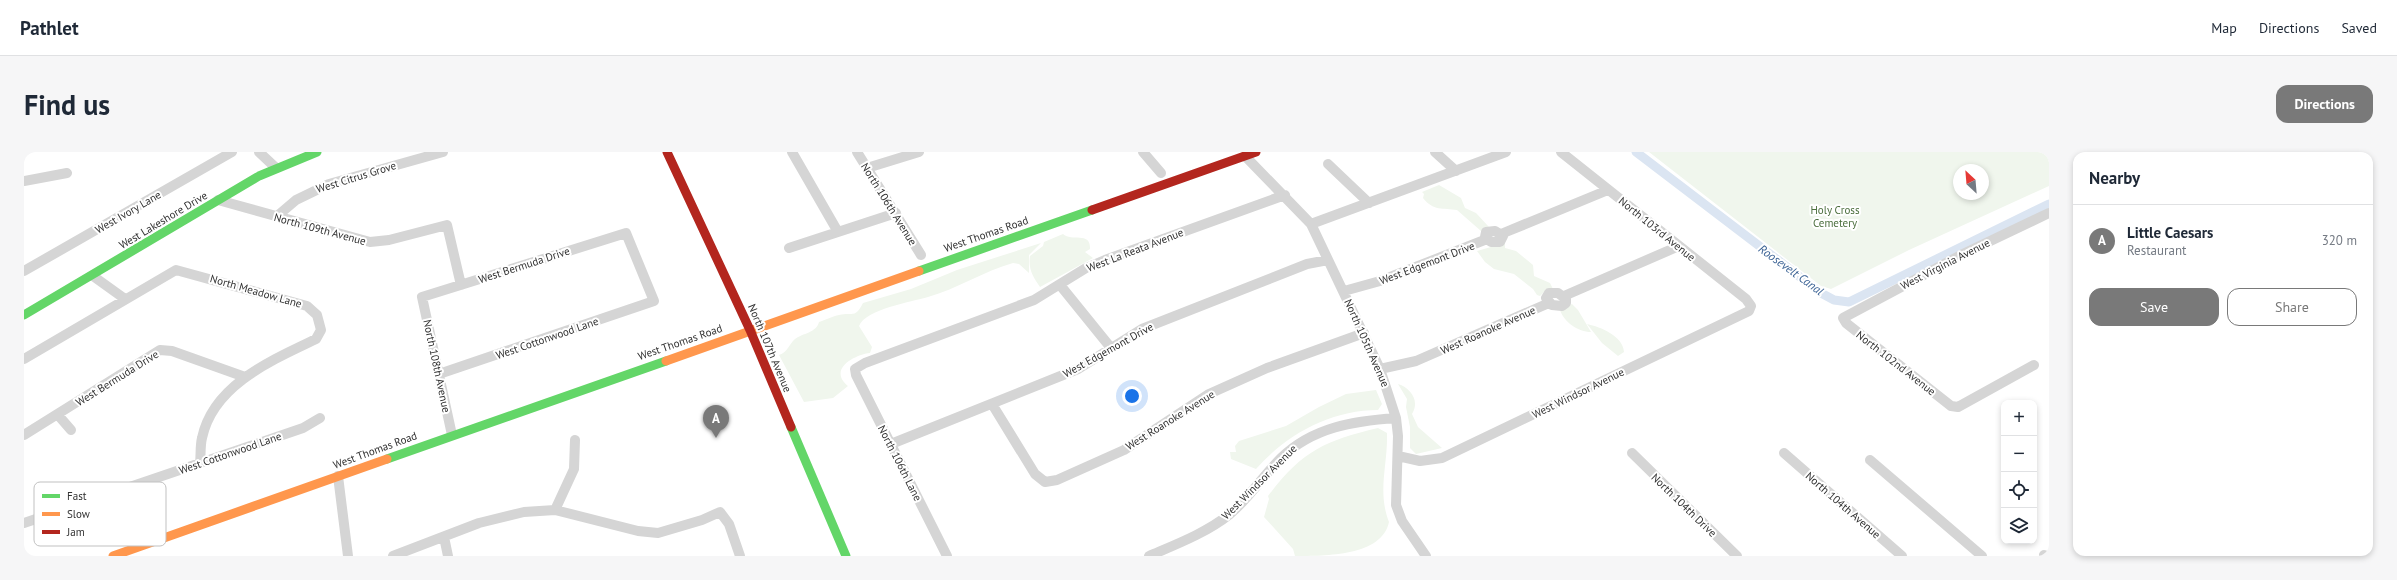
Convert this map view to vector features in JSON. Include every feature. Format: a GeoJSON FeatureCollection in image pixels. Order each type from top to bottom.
{"type":"FeatureCollection","features":[{"type":"Feature","properties":{"kind":"main road","name":"West Lakeshore Drive"},"geometry":{"type":"LineString","coordinates":[[24,315],[93,276],[218,200],[276,168],[317,152]]}},
{"type":"Feature","properties":{"kind":"main road","name":"North 107th Avenue"},"geometry":{"type":"LineString","coordinates":[[667,152],[750,330],[846,556]]}},
{"type":"Feature","properties":{"kind":"main road","name":"West Thomas Road"},"geometry":{"type":"LineString","coordinates":[[166,537],[1256,152]]}},
{"type":"Feature","properties":{"kind":"main road","name":"West Thomas Road"},"geometry":{"type":"LineString","coordinates":[[112,556],[140,546]]}},
{"type":"Feature","properties":{"kind":"street","name":"West Ivory Lane"},"geometry":{"type":"LineString","coordinates":[[24,271],[232,152]]}},
{"type":"Feature","properties":{"kind":"street"},"geometry":{"type":"LineString","coordinates":[[259,152],[276,168]]}},
{"type":"Feature","properties":{"kind":"street","name":"West Citrus Grove"},"geometry":{"type":"LineString","coordinates":[[276,217],[296,200],[317,188],[443,152]]}},
{"type":"Feature","properties":{"kind":"street"},"geometry":{"type":"LineString","coordinates":[[792,152],[838,232]]}},
{"type":"Feature","properties":{"kind":"street","name":"North 106th Avenue"},"geometry":{"type":"LineString","coordinates":[[857,152],[921,255]]}},
{"type":"Feature","properties":{"kind":"street"},"geometry":{"type":"LineString","coordinates":[[867,168],[919,152]]}},
{"type":"Feature","properties":{"kind":"street"},"geometry":{"type":"LineString","coordinates":[[1142,152],[1161,173]]}},
{"type":"Feature","properties":{"kind":"street"},"geometry":{"type":"LineString","coordinates":[[1435,152],[1456,170]]}},
{"type":"Feature","properties":{"kind":"street"},"geometry":{"type":"LineString","coordinates":[[1311,224],[1506,152]]}},
{"type":"Feature","properties":{"kind":"street","name":"North 103rd Avenue"},"geometry":{"type":"LineString","coordinates":[[1561,152],[1746,300],[1751,306]]}},
{"type":"Feature","properties":{"kind":"street","name":"North 105th Avenue"},"geometry":{"type":"LineString","coordinates":[[1245,156],[1285,195],[1311,224],[1364,333],[1394,405],[1398,456],[1396,505],[1402,521],[1426,556]]}},
{"type":"Feature","properties":{"kind":"street"},"geometry":{"type":"LineString","coordinates":[[1328,164],[1369,203]]}},
{"type":"Feature","properties":{"kind":"street"},"geometry":{"type":"LineString","coordinates":[[24,182],[67,173]]}},
{"type":"Feature","properties":{"kind":"street","name":"West Edgemont Drive"},"geometry":{"type":"LineString","coordinates":[[1344,291],[1380,281],[1487,240],[1494,243],[1500,242],[1503,239],[1501,234],[1608,190]]}},
{"type":"Feature","properties":{"kind":"street","name":"West La Reata Avenue"},"geometry":{"type":"LineString","coordinates":[[856,369],[865,363],[1034,300],[1086,268],[1105,260],[1285,195]]}},
{"type":"Feature","properties":{"kind":"street","name":"North 109th Avenue"},"geometry":{"type":"LineString","coordinates":[[218,200],[370,242],[389,240],[447,225],[461,285]]}},
{"type":"Feature","properties":{"kind":"street"},"geometry":{"type":"LineString","coordinates":[[789,248],[896,213]]}},
{"type":"Feature","properties":{"kind":"street","name":"West Virginia Avenue"},"geometry":{"type":"LineString","coordinates":[[1843,318],[1963,254],[2049,213]]}},
{"type":"Feature","properties":{"kind":"street","name":"West Bermuda Drive"},"geometry":{"type":"LineString","coordinates":[[422,297],[626,233],[654,301]]}},
{"type":"Feature","properties":{"kind":"street","name":"West Roanoke Avenue"},"geometry":{"type":"LineString","coordinates":[[1380,369],[1416,361],[1549,303],[1555,306],[1564,305],[1566,301],[1564,296],[1679,246]]}},
{"type":"Feature","properties":{"kind":"street","name":"West Edgemont Drive"},"geometry":{"type":"LineString","coordinates":[[891,444],[1078,369],[1142,329],[1307,264],[1328,260]]}},
{"type":"Feature","properties":{"kind":"street","name":"North Meadow Lane"},"geometry":{"type":"LineString","coordinates":[[125,299],[176,270],[284,298],[307,306],[317,315],[321,330],[316,339],[270,360],[245,377],[218,401],[200,441],[200,463]]}},
{"type":"Feature","properties":{"kind":"street"},"geometry":{"type":"LineString","coordinates":[[24,359],[81,327],[125,299],[93,276]]}},
{"type":"Feature","properties":{"kind":"street"},"geometry":{"type":"LineString","coordinates":[[1060,285],[1111,348]]}},
{"type":"Feature","properties":{"kind":"street","name":"North 108th Avenue"},"geometry":{"type":"LineString","coordinates":[[422,297],[452,435]]}},
{"type":"Feature","properties":{"kind":"street","name":"West Cottonwood Lane"},"geometry":{"type":"LineString","coordinates":[[439,374],[654,301]]}},
{"type":"Feature","properties":{"kind":"street","name":"West Windsor Avenue"},"geometry":{"type":"LineString","coordinates":[[1398,456],[1420,461],[1442,458],[1749,311],[1751,306]]}},
{"type":"Feature","properties":{"kind":"street","name":"North 102nd Avenue"},"geometry":{"type":"LineString","coordinates":[[1843,318],[1846,323],[1951,406],[1958,407],[2034,365]]}},
{"type":"Feature","properties":{"kind":"street","name":"West Roanoke Avenue"},"geometry":{"type":"LineString","coordinates":[[992,404],[1034,474],[1045,482],[1057,480],[1124,450],[1209,394],[1267,368],[1364,333]]}},
{"type":"Feature","properties":{"kind":"street","name":"West Bermuda Drive"},"geometry":{"type":"LineString","coordinates":[[24,434],[58,416],[160,350],[172,351],[245,377]]}},
{"type":"Feature","properties":{"kind":"street","name":"North 106th Lane"},"geometry":{"type":"LineString","coordinates":[[856,369],[856,375],[947,556]]}},
{"type":"Feature","properties":{"kind":"street"},"geometry":{"type":"LineString","coordinates":[[58,416],[71,430]]}},
{"type":"Feature","properties":{"kind":"street","name":"West Cottonwood Lane"},"geometry":{"type":"LineString","coordinates":[[144,482],[303,428],[320,418]]}},
{"type":"Feature","properties":{"kind":"street","name":"West Windsor Avenue"},"geometry":{"type":"LineString","coordinates":[[1149,556],[1222,520],[1247,497],[1283,456],[1310,435],[1325,428],[1359,420],[1396,418]]}},
{"type":"Feature","properties":{"kind":"street"},"geometry":{"type":"LineString","coordinates":[[555,510],[574,469],[575,440]]}},
{"type":"Feature","properties":{"kind":"street","name":"North 104th Drive"},"geometry":{"type":"LineString","coordinates":[[1632,453],[1737,556]]}},
{"type":"Feature","properties":{"kind":"street","name":"North 104th Avenue"},"geometry":{"type":"LineString","coordinates":[[1784,453],[1902,556]]}},
{"type":"Feature","properties":{"kind":"street"},"geometry":{"type":"LineString","coordinates":[[1870,460],[1982,556]]}},
{"type":"Feature","properties":{"kind":"street"},"geometry":{"type":"LineString","coordinates":[[338,476],[348,556]]}},
{"type":"Feature","properties":{"kind":"street"},"geometry":{"type":"LineString","coordinates":[[393,556],[500,516],[555,510],[638,531],[658,533],[696,522],[720,512],[729,524],[740,556]]}},
{"type":"Feature","properties":{"kind":"street","name":"West Cottonwood Lane"},"geometry":{"type":"LineString","coordinates":[[24,523],[34,520]]}},
{"type":"Feature","properties":{"kind":"street"},"geometry":{"type":"LineString","coordinates":[[444,537],[448,556]]}},
{"type":"Feature","properties":{"kind":"green space","name":"Holy Cross Cemetery"},"geometry":{"type":"Polygon","coordinates":[[[1649,152],[2049,152],[2049,186],[1909,250],[1831,289],[1821,286],[1649,152]]]}},
{"type":"Feature","properties":{"kind":"green space"},"geometry":{"type":"Polygon","coordinates":[[[1439,185],[1461,198],[1465,208],[1476,213],[1489,227],[1481,231],[1457,210],[1434,207],[1427,202],[1423,198],[1424,194],[1422,192],[1439,185]]]}},
{"type":"Feature","properties":{"kind":"green space"},"geometry":{"type":"Polygon","coordinates":[[[1063,234],[1071,237],[1084,238],[1087,240],[1090,249],[1085,252],[1093,258],[1040,287],[1032,273],[1030,256],[1043,246],[1044,242],[1063,234]]]}},
{"type":"Feature","properties":{"kind":"green space"},"geometry":{"type":"Polygon","coordinates":[[[1041,243],[1029,255],[1029,273],[1019,264],[1013,263],[1002,266],[939,294],[890,307],[870,315],[863,320],[859,326],[872,347],[870,353],[863,354],[845,364],[841,374],[843,380],[848,386],[833,398],[804,402],[779,355],[786,350],[795,339],[815,328],[819,322],[843,314],[853,314],[858,311],[863,303],[911,289],[957,270],[1041,243]]]}},
{"type":"Feature","properties":{"kind":"green space"},"geometry":{"type":"Polygon","coordinates":[[[1505,243],[1505,248],[1516,251],[1533,265],[1534,276],[1550,283],[1553,289],[1544,292],[1540,296],[1537,295],[1533,289],[1514,274],[1494,269],[1485,262],[1477,251],[1505,243]]]}},
{"type":"Feature","properties":{"kind":"green space"},"geometry":{"type":"Polygon","coordinates":[[[1572,304],[1578,310],[1591,332],[1586,332],[1572,326],[1562,314],[1560,310],[1572,304]]]}},
{"type":"Feature","properties":{"kind":"green space"},"geometry":{"type":"Polygon","coordinates":[[[1587,324],[1599,327],[1616,337],[1623,346],[1624,352],[1618,356],[1602,343],[1587,324]]]}},
{"type":"Feature","properties":{"kind":"green space"},"geometry":{"type":"Polygon","coordinates":[[[1398,384],[1407,389],[1415,400],[1412,414],[1418,427],[1442,448],[1416,454],[1410,448],[1410,427],[1406,407],[1407,399],[1398,384]]]}},
{"type":"Feature","properties":{"kind":"green space"},"geometry":{"type":"Polygon","coordinates":[[[1376,390],[1382,404],[1378,410],[1343,414],[1311,426],[1282,445],[1268,456],[1256,469],[1231,459],[1230,452],[1236,452],[1235,446],[1239,441],[1286,426],[1319,407],[1346,394],[1376,390]]]}},
{"type":"Feature","properties":{"kind":"green space"},"geometry":{"type":"Polygon","coordinates":[[[1378,428],[1387,433],[1383,489],[1389,522],[1384,533],[1376,542],[1351,552],[1295,556],[1293,549],[1264,517],[1269,499],[1268,496],[1292,468],[1316,450],[1328,443],[1378,428]]]}},
{"type":"Feature","properties":{"kind":"waterway","name":"Roosevelt Canal"},"geometry":{"type":"LineString","coordinates":[[1636,152],[1821,293],[1834,300],[1849,302],[2049,204]]}},
{"type":"Feature","properties":{"kind":"traffic: fast"},"geometry":{"type":"LineString","coordinates":[[24,315],[259,176],[317,152]]}},
{"type":"Feature","properties":{"kind":"traffic: fast"},"geometry":{"type":"LineString","coordinates":[[919,271],[1092,210]]}},
{"type":"Feature","properties":{"kind":"traffic: fast"},"geometry":{"type":"LineString","coordinates":[[387,459],[666,361]]}},
{"type":"Feature","properties":{"kind":"traffic: fast"},"geometry":{"type":"LineString","coordinates":[[791,427],[846,556]]}},
{"type":"Feature","properties":{"kind":"traffic: slow"},"geometry":{"type":"LineString","coordinates":[[666,361],[919,271]]}},
{"type":"Feature","properties":{"kind":"traffic: slow"},"geometry":{"type":"LineString","coordinates":[[166,537],[387,459]]}},
{"type":"Feature","properties":{"kind":"traffic: slow"},"geometry":{"type":"LineString","coordinates":[[113,556],[141,546]]}},
{"type":"Feature","properties":{"kind":"traffic: jam"},"geometry":{"type":"LineString","coordinates":[[667,152],[750,330],[791,427]]}},
{"type":"Feature","properties":{"kind":"traffic: jam"},"geometry":{"type":"LineString","coordinates":[[1092,210],[1256,152]]}},
{"type":"Feature","properties":{"kind":"place","name":"Little Caesars"},"geometry":{"type":"Point","coordinates":[716,438]}}]}
